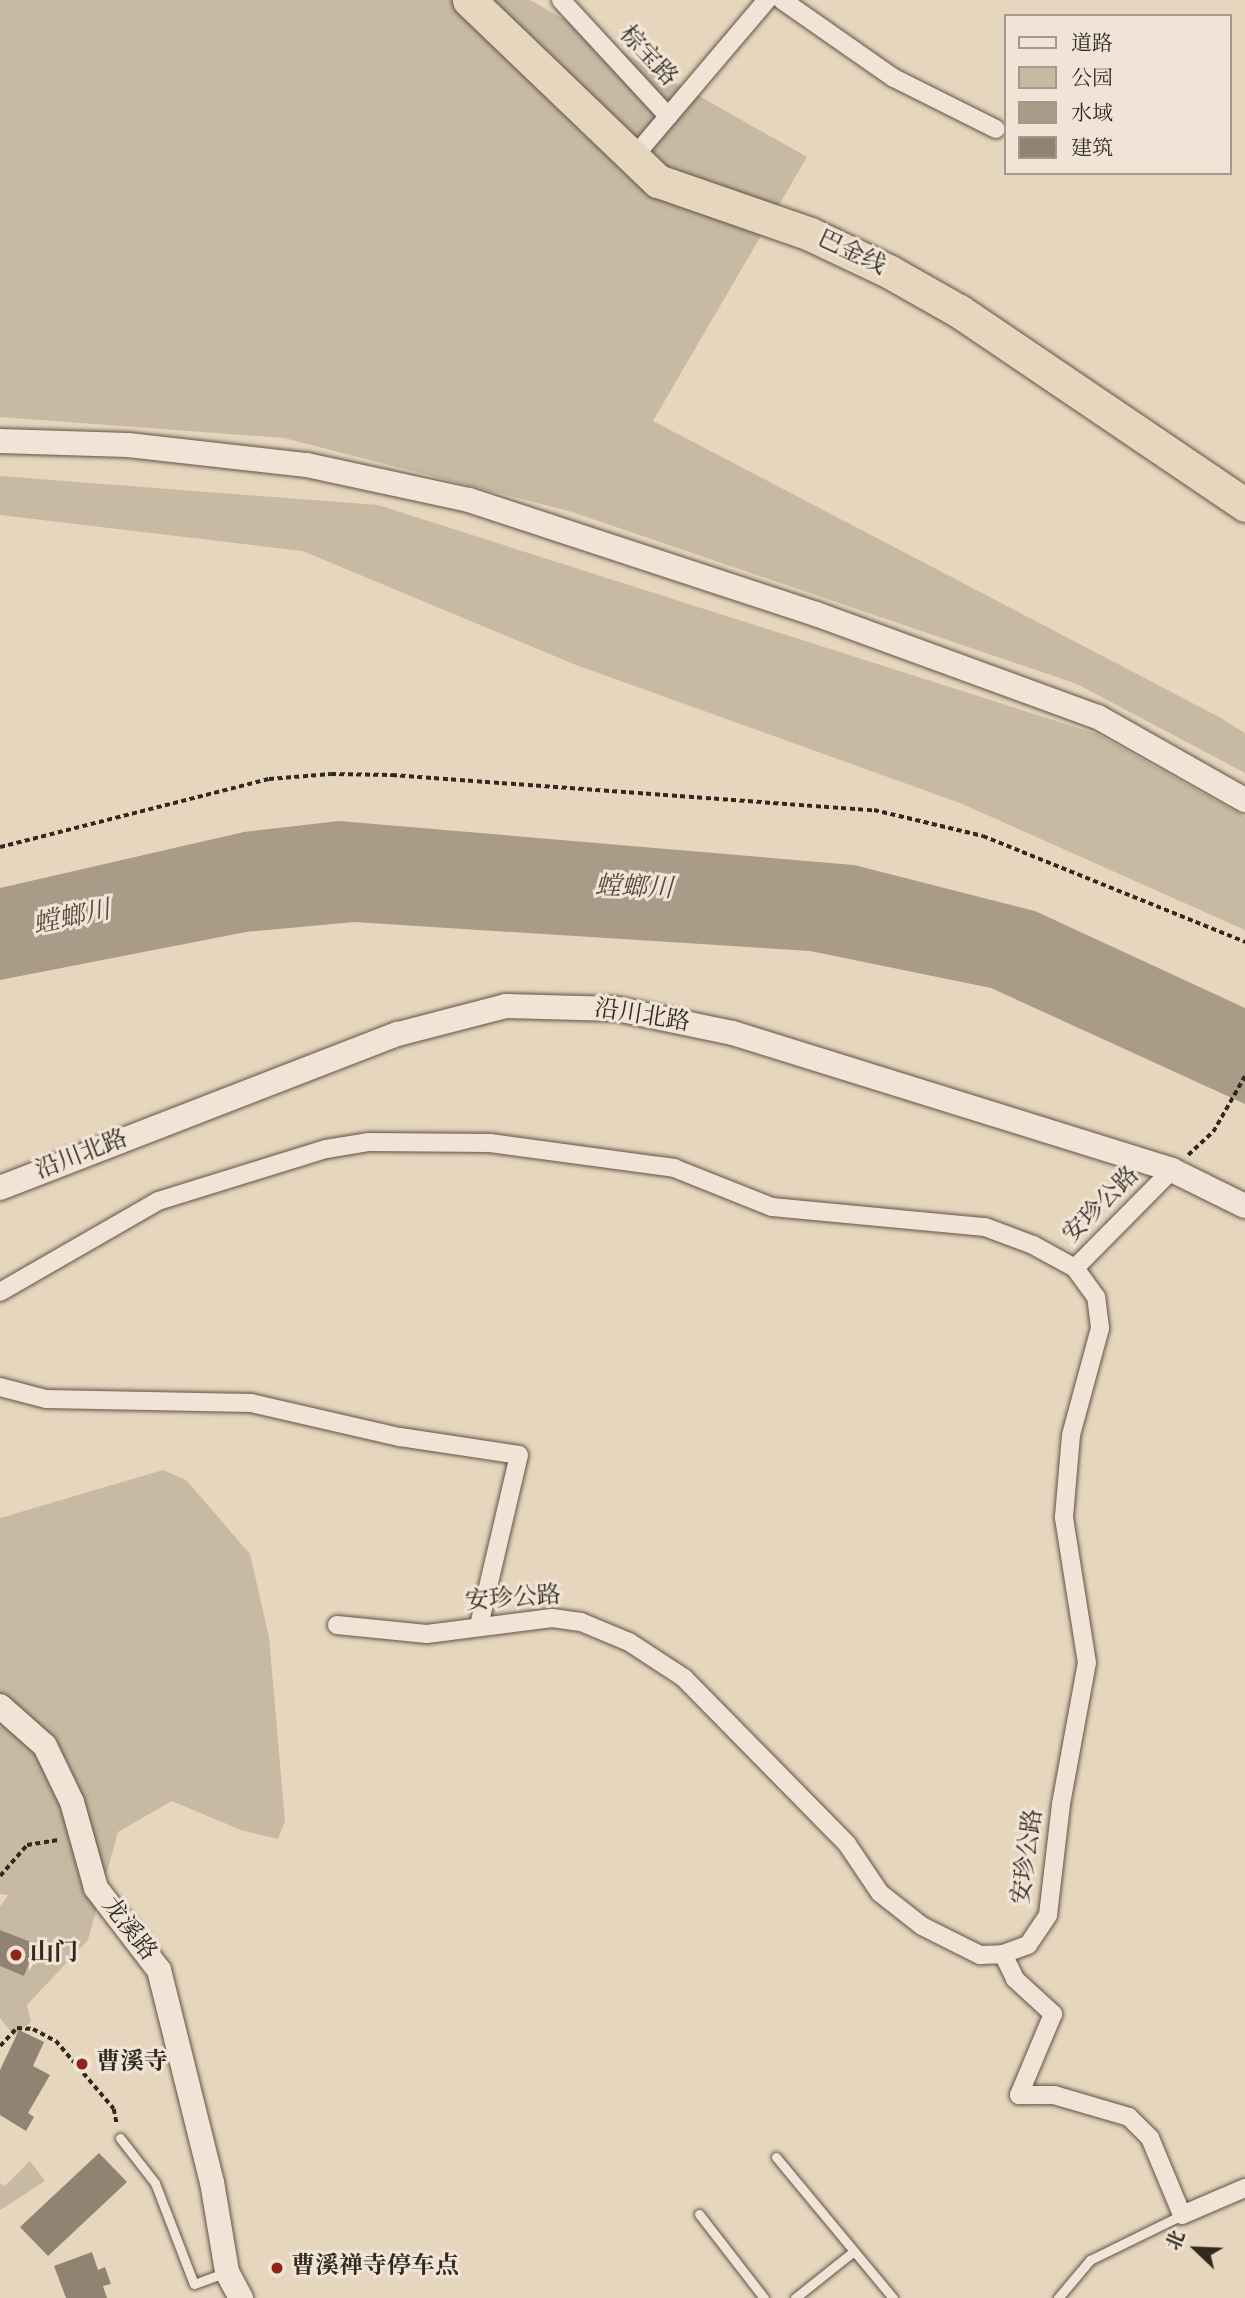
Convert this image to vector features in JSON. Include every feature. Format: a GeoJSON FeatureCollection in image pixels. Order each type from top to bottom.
{"type":"FeatureCollection","features":[{"type":"Feature","properties":{"kind":"highway","name":"巴金线"},"geometry":{"type":"LineString","coordinates":[[469,0],[658,181],[810,234],[914,285],[960,311],[1245,505]]}},
{"type":"Feature","properties":{"kind":"main road"},"geometry":{"type":"LineString","coordinates":[[0,441],[128,445],[307,465],[469,500],[816,614],[1098,717],[1245,800]]}},
{"type":"Feature","properties":{"kind":"main road","name":"沿川北路"},"geometry":{"type":"LineString","coordinates":[[0,1188],[398,1034],[506,1006],[617,1009],[733,1033],[1172,1170],[1245,1206]]}},
{"type":"Feature","properties":{"kind":"main road","name":"龙溪路"},"geometry":{"type":"LineString","coordinates":[[0,1706],[45,1746],[72,1802],[96,1888],[159,1970],[212,2182],[227,2272],[241,2298]]}},
{"type":"Feature","properties":{"kind":"street","name":"棕宝路"},"geometry":{"type":"LineString","coordinates":[[561,0],[668,116]]}},
{"type":"Feature","properties":{"kind":"street"},"geometry":{"type":"LineString","coordinates":[[632,159],[767,0]]}},
{"type":"Feature","properties":{"kind":"street"},"geometry":{"type":"LineString","coordinates":[[782,0],[894,78],[996,129]]}},
{"type":"Feature","properties":{"kind":"street"},"geometry":{"type":"LineString","coordinates":[[0,1293],[158,1200],[326,1149],[369,1142],[490,1143],[674,1168],[772,1207],[985,1227],[1075,1268]]}},
{"type":"Feature","properties":{"kind":"street","name":"安珍公路"},"geometry":{"type":"LineString","coordinates":[[337,1625],[427,1634],[479,1625],[552,1618],[581,1622],[629,1642],[684,1678],[847,1844],[880,1893],[922,1926],[979,1955],[1003,1954],[1028,1945],[1048,1915],[1061,1804],[1087,1663],[1064,1517],[1071,1435],[1100,1328],[1096,1297],[1075,1268],[1172,1170]]}},
{"type":"Feature","properties":{"kind":"street"},"geometry":{"type":"LineString","coordinates":[[0,1387],[46,1399],[251,1403],[400,1437],[519,1455],[479,1625]]}},
{"type":"Feature","properties":{"kind":"street"},"geometry":{"type":"LineString","coordinates":[[1003,1954],[1014,1979],[1053,2014],[1018,2095],[1054,2095],[1129,2117],[1150,2138],[1182,2216],[1245,2188]]}},
{"type":"Feature","properties":{"kind":"lane"},"geometry":{"type":"LineString","coordinates":[[120,2138],[155,2183],[194,2284],[227,2272]]}},
{"type":"Feature","properties":{"kind":"lane"},"geometry":{"type":"LineString","coordinates":[[776,2157],[892,2298]]}},
{"type":"Feature","properties":{"kind":"lane"},"geometry":{"type":"LineString","coordinates":[[699,2214],[764,2298]]}},
{"type":"Feature","properties":{"kind":"lane"},"geometry":{"type":"LineString","coordinates":[[1058,2298],[1090,2260],[1182,2216]]}},
{"type":"Feature","properties":{"kind":"lane"},"geometry":{"type":"LineString","coordinates":[[795,2298],[854,2251]]}},
{"type":"Feature","properties":{"kind":"path"},"geometry":{"type":"LineString","coordinates":[[0,847],[269,779],[331,774],[392,775],[846,808],[936,821],[983,836],[1245,942]]}},
{"type":"Feature","properties":{"kind":"path"},"geometry":{"type":"LineString","coordinates":[[1172,1170],[1213,1132],[1245,1076]]}},
{"type":"Feature","properties":{"kind":"path"},"geometry":{"type":"LineString","coordinates":[[0,1876],[27,1845],[53,1842],[80,1832]]}},
{"type":"Feature","properties":{"kind":"path"},"geometry":{"type":"LineString","coordinates":[[0,2046],[17,2028],[33,2029],[56,2041],[114,2109],[120,2138]]}},
{"type":"Feature","properties":{"kind":"green space"},"geometry":{"type":"Polygon","coordinates":[[[0,0],[530,0],[807,157],[653,421],[1221,718],[1245,733],[1245,773],[1077,684],[572,512],[284,438],[0,417],[0,0]]]}},
{"type":"Feature","properties":{"kind":"green space"},"geometry":{"type":"Polygon","coordinates":[[[0,476],[378,505],[1097,734],[1245,817],[1245,930],[960,803],[576,665],[303,551],[0,515],[0,476]]]}},
{"type":"Feature","properties":{"kind":"green space"},"geometry":{"type":"Polygon","coordinates":[[[163,1470],[186,1480],[250,1554],[269,1637],[285,1821],[278,1839],[241,1830],[172,1801],[118,1832],[88,1940],[27,2005],[31,2022],[14,2036],[0,2018],[0,1907],[8,1895],[0,1894],[0,1518],[163,1470]]]}},
{"type":"Feature","properties":{"kind":"green space"},"geometry":{"type":"Polygon","coordinates":[[[30,2161],[45,2181],[0,2210],[0,2183],[5,2186],[30,2161]]]}},
{"type":"Feature","properties":{"kind":"water","name":"螳螂川"},"geometry":{"type":"Polygon","coordinates":[[[339,821],[854,865],[1035,911],[1245,1008],[1245,1104],[991,988],[810,951],[354,922],[246,932],[0,980],[0,888],[244,832],[339,821]]]}},
{"type":"Feature","properties":{"kind":"building","name":"山门"},"geometry":{"type":"Polygon","coordinates":[[[0,1930],[36,1944],[24,1976],[0,1966],[0,1930]]]}},
{"type":"Feature","properties":{"kind":"building"},"geometry":{"type":"Polygon","coordinates":[[[19,2030],[44,2042],[33,2066],[50,2075],[28,2113],[34,2117],[26,2131],[0,2115],[0,2070],[19,2030]]]}},
{"type":"Feature","properties":{"kind":"building"},"geometry":{"type":"Polygon","coordinates":[[[99,2153],[127,2182],[48,2256],[20,2227],[99,2153]]]}},
{"type":"Feature","properties":{"kind":"building"},"geometry":{"type":"Polygon","coordinates":[[[92,2252],[98,2270],[105,2267],[111,2284],[103,2286],[107,2298],[66,2298],[54,2266],[92,2252]]]}},
{"type":"Feature","properties":{"kind":"place","name":"山门"},"geometry":{"type":"Point","coordinates":[16,1955]}},
{"type":"Feature","properties":{"kind":"place","name":"曹溪寺"},"geometry":{"type":"Point","coordinates":[82,2064]}},
{"type":"Feature","properties":{"kind":"place","name":"曹溪禅寺停车点"},"geometry":{"type":"Point","coordinates":[277,2268]}}]}
